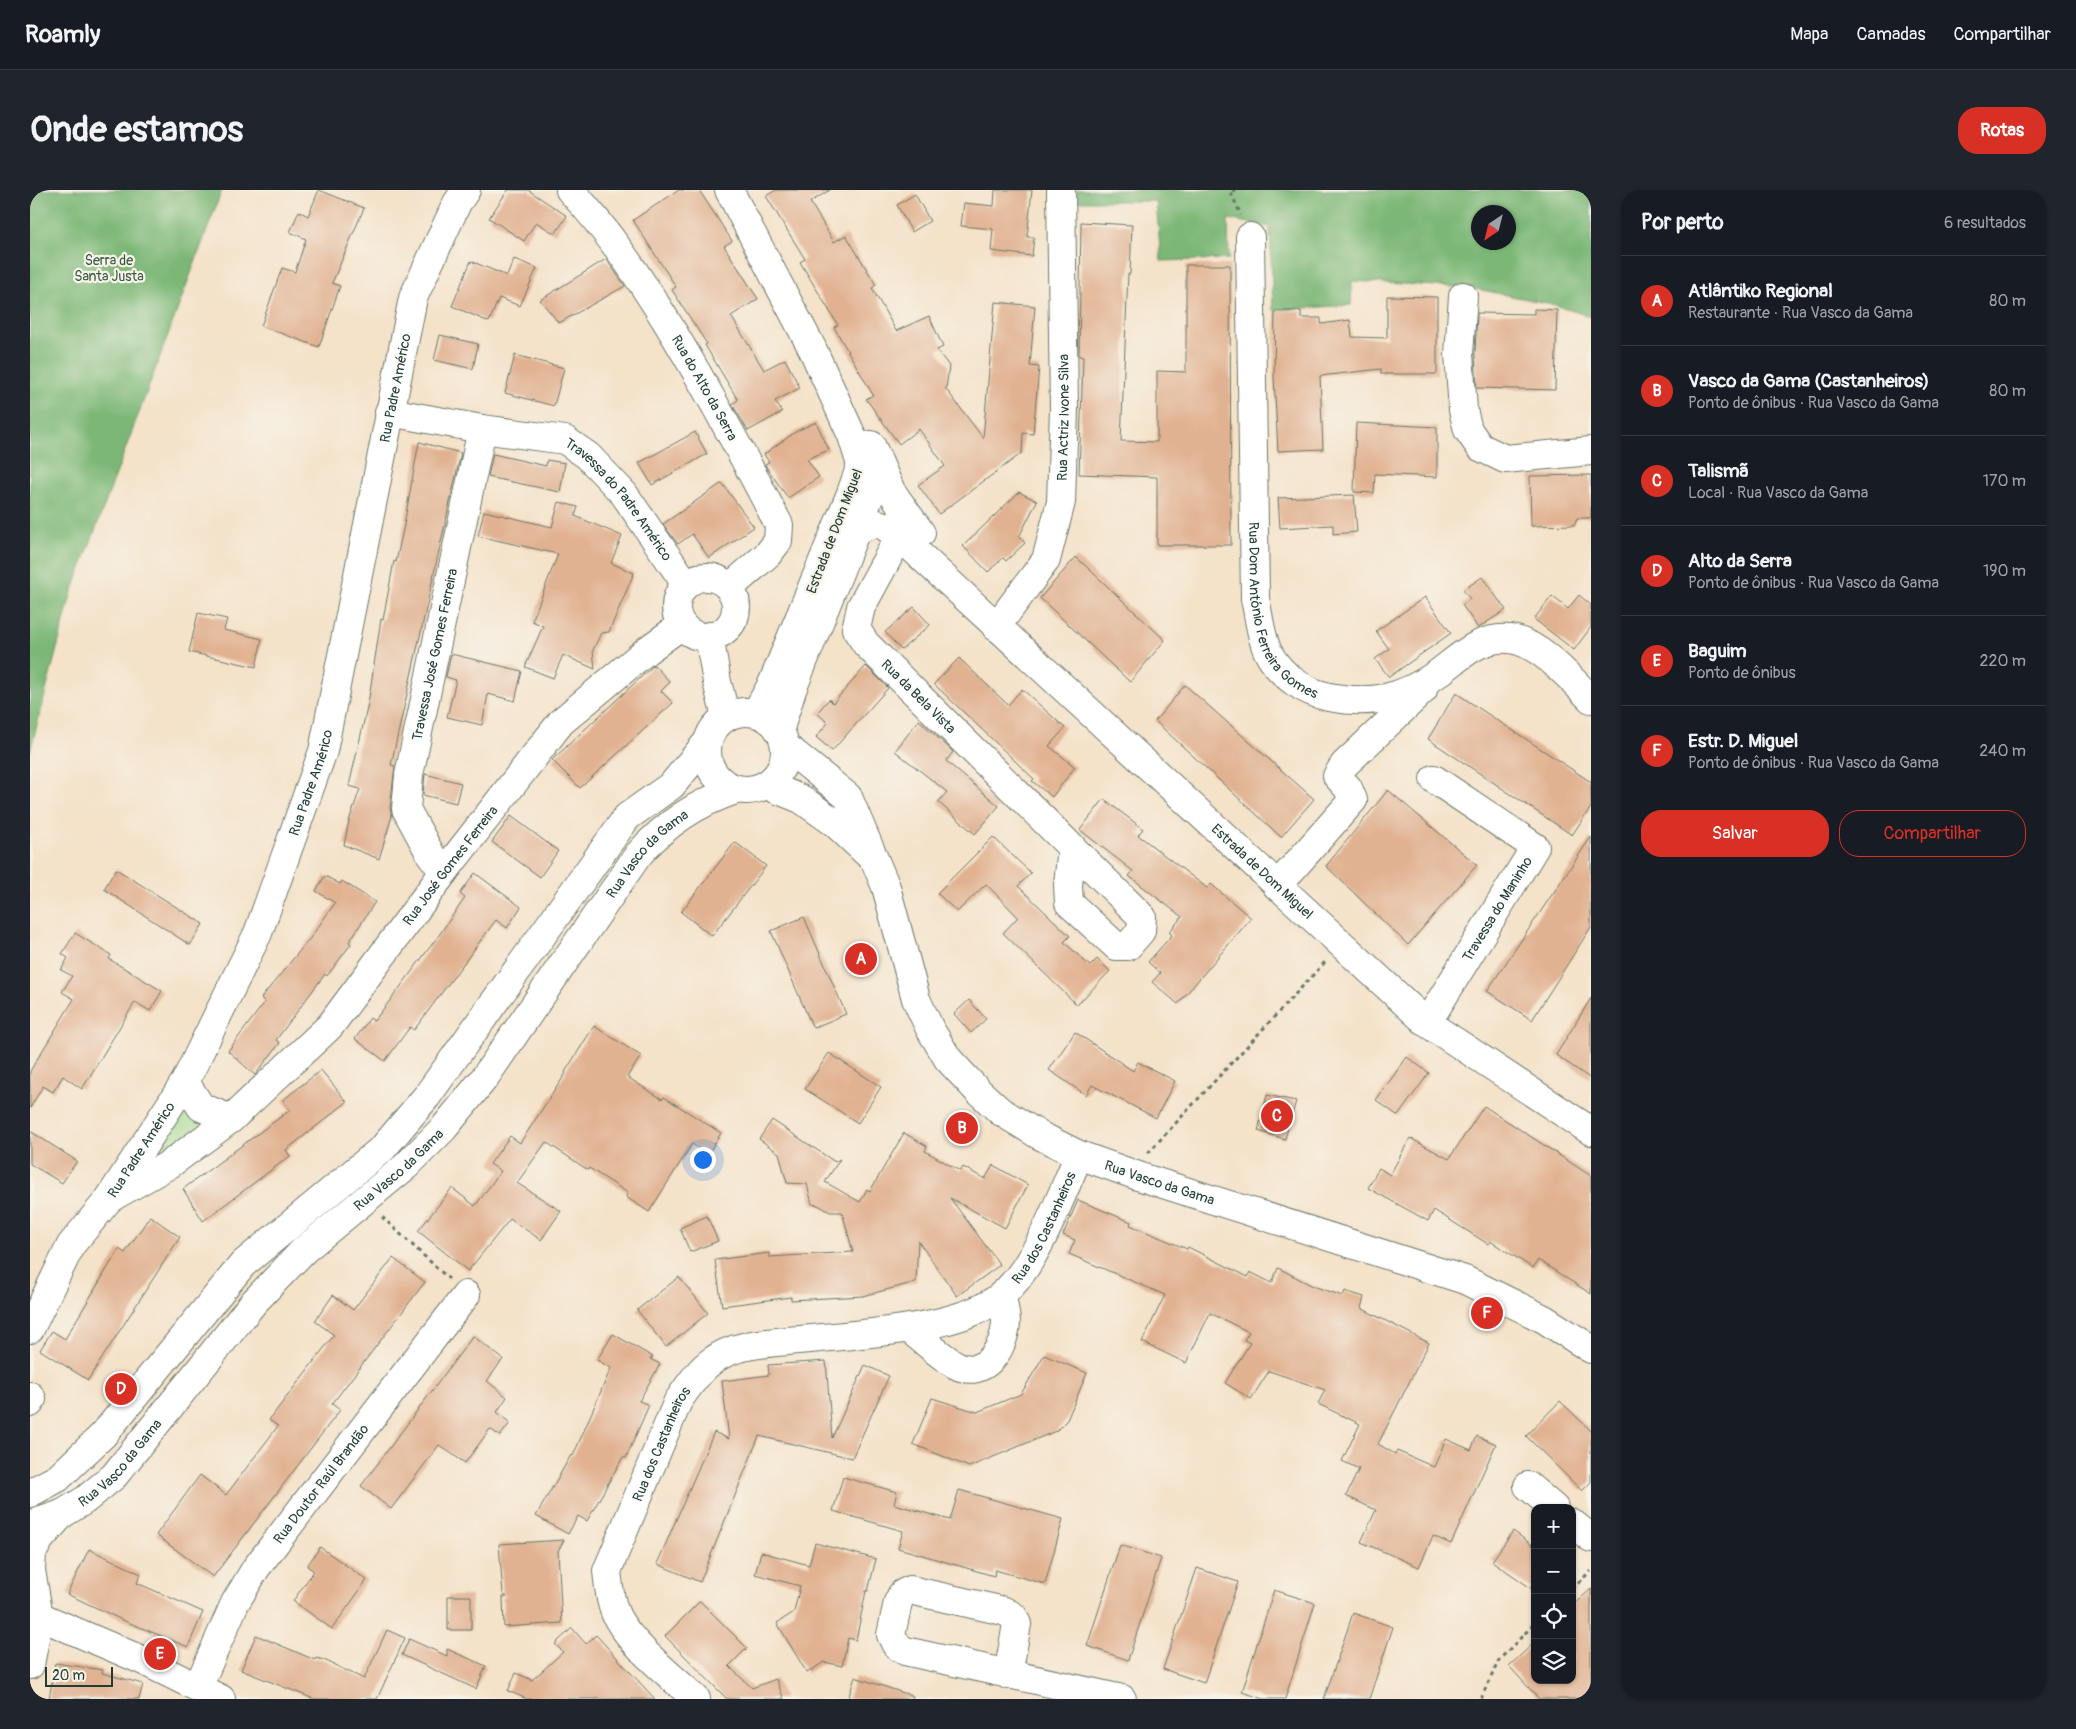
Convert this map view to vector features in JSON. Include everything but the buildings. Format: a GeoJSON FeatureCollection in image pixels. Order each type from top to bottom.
{"type":"FeatureCollection","features":[{"type":"Feature","properties":{"kind":"street","name":"Rua Padre Américo"},"geometry":{"type":"LineString","coordinates":[[30,1328],[71,1245],[109,1199],[185,1082],[258,933],[323,751],[413,298],[457,203],[466,190]]}},
{"type":"Feature","properties":{"kind":"street","name":"Rua do Alto da Serra"},"geometry":{"type":"LineString","coordinates":[[570,190],[588,209],[640,280],[700,375],[780,525],[778,541],[768,554],[729,588]]}},
{"type":"Feature","properties":{"kind":"street","name":"Estrada de Dom Miguel"},"geometry":{"type":"LineString","coordinates":[[729,190],[812,348],[852,436],[861,465],[852,493],[772,684],[756,713]]}},
{"type":"Feature","properties":{"kind":"street","name":"Rua Actriz Ivone Silva"},"geometry":{"type":"LineString","coordinates":[[996,627],[1046,560],[1061,502],[1064,408],[1061,190]]}},
{"type":"Feature","properties":{"kind":"street","name":"Rua Dom António Ferreira Gomes"},"geometry":{"type":"LineString","coordinates":[[1250,237],[1255,599],[1268,653],[1280,670],[1296,684],[1316,694],[1366,702],[1391,698],[1436,675],[1474,644],[1510,639],[1529,645],[1545,656],[1591,699]]}},
{"type":"Feature","properties":{"kind":"street"},"geometry":{"type":"LineString","coordinates":[[1463,296],[1458,354],[1463,410],[1468,430],[1480,447],[1505,459],[1591,451]]}},
{"type":"Feature","properties":{"kind":"street","name":"Estrada de Dom Miguel"},"geometry":{"type":"LineString","coordinates":[[812,348],[859,415],[904,527]]}},
{"type":"Feature","properties":{"kind":"street","name":"Travessa do Padre Américo"},"geometry":{"type":"LineString","coordinates":[[389,412],[482,429],[565,440],[588,456],[624,494],[686,584]]}},
{"type":"Feature","properties":{"kind":"street","name":"Travessa José Gomes Ferreira"},"geometry":{"type":"LineString","coordinates":[[444,872],[431,855],[406,809],[409,774],[482,429]]}},
{"type":"Feature","properties":{"kind":"street","name":"Estrada de Dom Miguel"},"geometry":{"type":"LineString","coordinates":[[782,738],[792,690],[858,530],[875,483],[876,456]]}},
{"type":"Feature","properties":{"kind":"street","name":"Estrada de Dom Miguel"},"geometry":{"type":"LineString","coordinates":[[858,530],[868,524],[880,523],[904,527],[940,556],[955,586],[996,627],[1427,1023],[1591,1130]]}},
{"type":"Feature","properties":{"kind":"street","name":"Rua da Bela Vista"},"geometry":{"type":"LineString","coordinates":[[904,527],[861,608],[856,629],[873,651],[1072,847]]}},
{"type":"Feature","properties":{"kind":"street"},"geometry":{"type":"LineString","coordinates":[[704,577],[722,582],[729,588],[733,596],[735,614],[726,629],[710,636],[694,634],[682,625],[676,608],[680,590],[686,584],[704,577]]}},
{"type":"Feature","properties":{"kind":"street","name":"Rua José Gomes Ferreira"},"geometry":{"type":"LineString","coordinates":[[109,1199],[170,1164],[230,1118],[330,1026],[444,872],[561,722],[646,651],[682,625]]}},
{"type":"Feature","properties":{"kind":"street"},"geometry":{"type":"LineString","coordinates":[[710,636],[716,682],[726,717]]}},
{"type":"Feature","properties":{"kind":"street"},"geometry":{"type":"LineString","coordinates":[[1277,886],[1353,800],[1348,788],[1337,776],[1344,765],[1419,696],[1436,675]]}},
{"type":"Feature","properties":{"kind":"street"},"geometry":{"type":"LineString","coordinates":[[736,713],[756,713],[765,717],[782,738],[785,757],[782,768],[766,785],[757,789],[736,790],[720,781],[709,766],[706,753],[708,741],[712,731],[726,717],[736,713]]}},
{"type":"Feature","properties":{"kind":"street","name":"Rua Vasco da Gama"},"geometry":{"type":"LineString","coordinates":[[782,738],[848,797],[887,889],[916,999],[930,1029],[948,1059],[1000,1111],[1039,1136],[1079,1155],[1130,1174],[1465,1280],[1544,1319],[1591,1349]]}},
{"type":"Feature","properties":{"kind":"street","name":"Rua Vasco da Gama"},"geometry":{"type":"LineString","coordinates":[[30,1492],[58,1478],[83,1456],[243,1264],[383,1148],[427,1096],[627,817],[672,785],[708,741]]}},
{"type":"Feature","properties":{"kind":"street","name":"Travessa do Maninho"},"geometry":{"type":"LineString","coordinates":[[1427,1023],[1535,846],[1434,779]]}},
{"type":"Feature","properties":{"kind":"street","name":"Rua Vasco da Gama"},"geometry":{"type":"LineString","coordinates":[[766,785],[801,799],[835,823],[874,860]]}},
{"type":"Feature","properties":{"kind":"street","name":"Rua Vasco da Gama"},"geometry":{"type":"LineString","coordinates":[[30,1525],[62,1514],[85,1500],[114,1476],[254,1302],[304,1250],[406,1166],[444,1128],[483,1080],[638,856],[657,834],[688,811],[714,797],[736,790]]}},
{"type":"Feature","properties":{"kind":"street"},"geometry":{"type":"LineString","coordinates":[[185,1082],[201,1107],[230,1118]]}},
{"type":"Feature","properties":{"kind":"street","name":"Rua dos Castanheiros"},"geometry":{"type":"LineString","coordinates":[[696,1699],[634,1639],[618,1619],[609,1596],[607,1571],[678,1402],[695,1378],[712,1360],[728,1352],[758,1344],[910,1329],[941,1322],[984,1308],[1002,1296],[1012,1286],[1026,1266],[1079,1155]]}},
{"type":"Feature","properties":{"kind":"street","name":"Rua Doutor Raúl Brandão"},"geometry":{"type":"LineString","coordinates":[[209,1693],[235,1603],[256,1568],[458,1288]]}},
{"type":"Feature","properties":{"kind":"street","name":"Rua dos Castanheiros"},"geometry":{"type":"LineString","coordinates":[[910,1329],[956,1365],[966,1368],[980,1367],[998,1353],[1003,1339],[1006,1322],[1002,1296]]}},
{"type":"Feature","properties":{"kind":"street"},"geometry":{"type":"LineString","coordinates":[[30,1396],[32,1399],[30,1403]]}},
{"type":"Feature","properties":{"kind":"street"},"geometry":{"type":"LineString","coordinates":[[30,1503],[49,1494],[66,1482],[83,1456]]}},
{"type":"Feature","properties":{"kind":"street"},"geometry":{"type":"LineString","coordinates":[[1528,1486],[1549,1504]]}},
{"type":"Feature","properties":{"kind":"street"},"geometry":{"type":"LineString","coordinates":[[30,1664],[33,1611],[30,1570],[32,1553],[40,1539],[62,1514]]}},
{"type":"Feature","properties":{"kind":"street"},"geometry":{"type":"LineString","coordinates":[[1576,1526],[1591,1538]]}},
{"type":"Feature","properties":{"kind":"street"},"geometry":{"type":"LineString","coordinates":[[1008,1675],[1017,1624],[1013,1616],[1004,1611],[910,1590],[902,1594],[898,1602],[891,1635],[896,1645],[905,1651],[1008,1675],[1122,1699]]}},
{"type":"Feature","properties":{"kind":"street"},"geometry":{"type":"LineString","coordinates":[[33,1611],[144,1661],[209,1693]]}},
{"type":"Feature","properties":{"kind":"path"},"geometry":{"type":"LineString","coordinates":[[1236,190],[1230,191],[1250,237]]}},
{"type":"Feature","properties":{"kind":"path"},"geometry":{"type":"LineString","coordinates":[[1130,1174],[1341,944]]}},
{"type":"Feature","properties":{"kind":"path"},"geometry":{"type":"LineString","coordinates":[[377,1214],[458,1288]]}},
{"type":"Feature","properties":{"kind":"path"},"geometry":{"type":"LineString","coordinates":[[1576,1584],[1591,1571]]}},
{"type":"Feature","properties":{"kind":"path"},"geometry":{"type":"LineString","coordinates":[[1482,1699],[1499,1660],[1531,1627]]}},
{"type":"Feature","properties":{"kind":"green space","name":"Serra de Santa Justa"},"geometry":{"type":"Polygon","coordinates":[[[30,190],[222,190],[71,595],[30,752],[30,190]]]}},
{"type":"Feature","properties":{"kind":"green space"},"geometry":{"type":"Polygon","coordinates":[[[1077,190],[1591,190],[1591,317],[1552,304],[1471,288],[1352,281],[1351,305],[1273,310],[1270,227],[1228,219],[1229,259],[1161,261],[1156,201],[1077,201],[1077,190]]]}},
{"type":"Feature","properties":{"kind":"green space"},"geometry":{"type":"Polygon","coordinates":[[[182,1111],[204,1125],[155,1159],[182,1111]]]}},
{"type":"Feature","properties":{"kind":"place","name":"Atlântiko Regional"},"geometry":{"type":"Point","coordinates":[861,959]}},
{"type":"Feature","properties":{"kind":"place","name":"Talismã"},"geometry":{"type":"Point","coordinates":[1277,1116]}},
{"type":"Feature","properties":{"kind":"place","name":"Vasco da Gama (Castanheiros)"},"geometry":{"type":"Point","coordinates":[962,1128]}},
{"type":"Feature","properties":{"kind":"place","name":"Estr. D. Miguel"},"geometry":{"type":"Point","coordinates":[1487,1313]}},
{"type":"Feature","properties":{"kind":"place","name":"Alto da Serra"},"geometry":{"type":"Point","coordinates":[121,1389]}},
{"type":"Feature","properties":{"kind":"place","name":"Baguim"},"geometry":{"type":"Point","coordinates":[160,1654]}}]}
